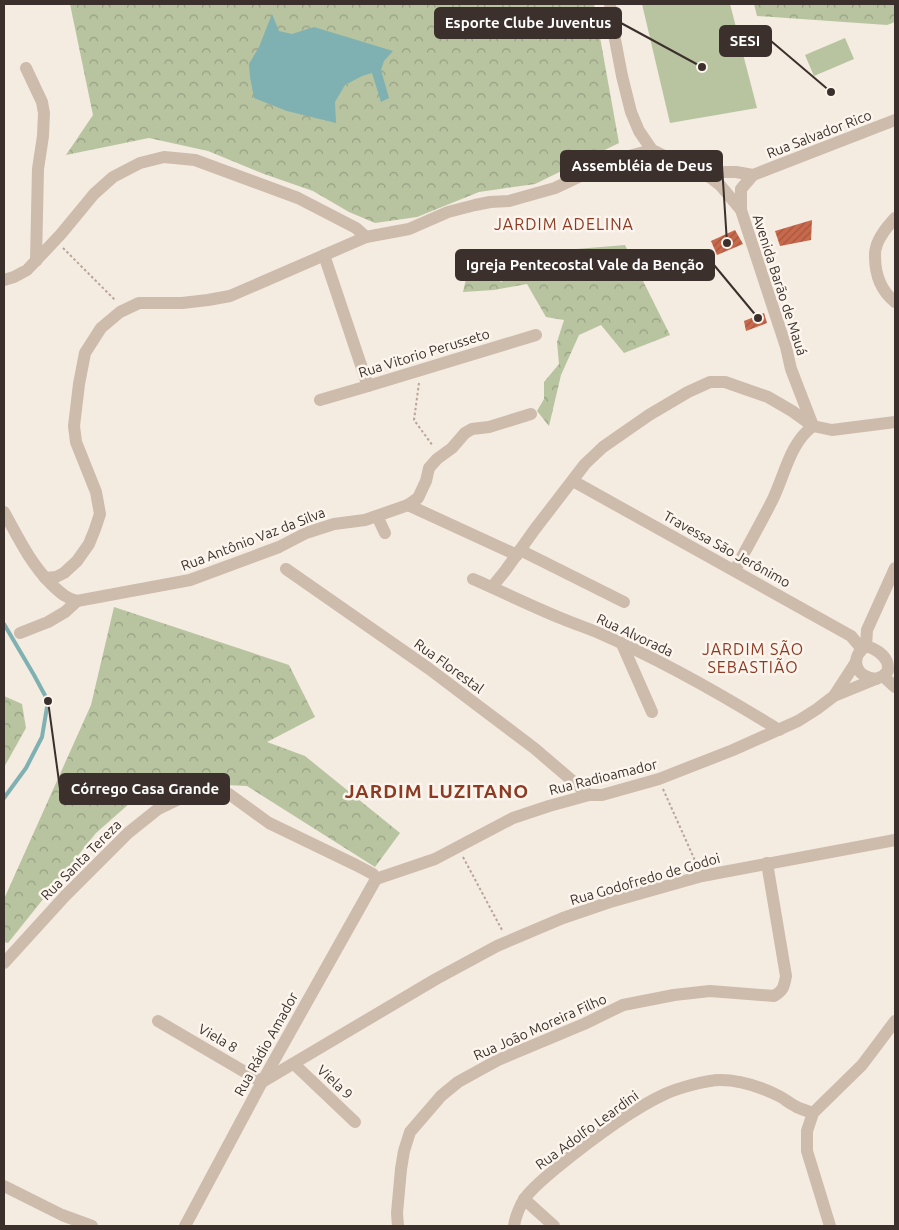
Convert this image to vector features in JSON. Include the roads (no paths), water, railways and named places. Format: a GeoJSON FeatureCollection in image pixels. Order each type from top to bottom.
{"type":"FeatureCollection","features":[{"type":"Feature","properties":{"kind":"street"},"geometry":{"type":"LineString","coordinates":[[45,578],[56,577],[64,573],[77,561],[89,544],[100,514],[96,492],[76,442],[74,426],[85,352],[101,328],[120,312],[139,303],[208,300],[230,296],[366,236],[409,229],[448,212],[490,202],[509,201],[555,188],[614,160],[652,150],[639,130],[631,112],[622,76],[610,4]]}},
{"type":"Feature","properties":{"kind":"street"},"geometry":{"type":"LineString","coordinates":[[26,68],[42,102],[44,114],[38,169],[36,261]]}},
{"type":"Feature","properties":{"kind":"street","name":"Rua Salvador Rico"},"geometry":{"type":"LineString","coordinates":[[701,172],[736,172],[753,175],[894,120]]}},
{"type":"Feature","properties":{"kind":"street","name":"Avenida Barão de Mauá"},"geometry":{"type":"LineString","coordinates":[[652,150],[701,172],[720,185],[741,210],[786,347],[791,368],[813,426]]}},
{"type":"Feature","properties":{"kind":"street"},"geometry":{"type":"LineString","coordinates":[[4,280],[27,270],[94,194],[113,177],[140,163],[164,157],[195,160],[298,198],[356,228],[366,236]]}},
{"type":"Feature","properties":{"kind":"street"},"geometry":{"type":"LineString","coordinates":[[741,210],[741,189],[753,175]]}},
{"type":"Feature","properties":{"kind":"street"},"geometry":{"type":"LineString","coordinates":[[895,218],[883,233],[876,248],[875,263],[884,291],[895,302]]}},
{"type":"Feature","properties":{"kind":"street"},"geometry":{"type":"LineString","coordinates":[[324,255],[368,386]]}},
{"type":"Feature","properties":{"kind":"street","name":"Rua Vitorio Perusseto"},"geometry":{"type":"LineString","coordinates":[[320,400],[536,335]]}},
{"type":"Feature","properties":{"kind":"street"},"geometry":{"type":"LineString","coordinates":[[492,587],[585,464],[603,447],[649,415],[688,392],[710,382],[725,382],[768,397],[813,426],[832,430],[895,422]]}},
{"type":"Feature","properties":{"kind":"street"},"geometry":{"type":"LineString","coordinates":[[531,414],[489,427],[472,429],[465,434],[429,468],[426,481],[413,502],[624,602]]}},
{"type":"Feature","properties":{"kind":"street"},"geometry":{"type":"LineString","coordinates":[[735,570],[773,499],[796,444],[805,432],[813,426]]}},
{"type":"Feature","properties":{"kind":"street","name":"Travessa São Jerônimo"},"geometry":{"type":"LineString","coordinates":[[573,481],[851,636],[864,648]]}},
{"type":"Feature","properties":{"kind":"street","name":"Rua Antônio Vaz da Silva"},"geometry":{"type":"LineString","coordinates":[[77,601],[190,580],[279,547],[306,533],[334,524],[365,520],[413,502]]}},
{"type":"Feature","properties":{"kind":"street"},"geometry":{"type":"LineString","coordinates":[[4,512],[29,557],[45,578],[68,599],[77,601]]}},
{"type":"Feature","properties":{"kind":"street"},"geometry":{"type":"LineString","coordinates":[[377,516],[386,533]]}},
{"type":"Feature","properties":{"kind":"street"},"geometry":{"type":"LineString","coordinates":[[885,674],[868,678],[863,676],[859,672],[856,662],[864,648],[867,630],[895,568]]}},
{"type":"Feature","properties":{"kind":"street","name":"Rua Florestal"},"geometry":{"type":"LineString","coordinates":[[286,569],[428,668],[534,748],[590,795]]}},
{"type":"Feature","properties":{"kind":"street","name":"Rua Alvorada"},"geometry":{"type":"LineString","coordinates":[[473,579],[622,644],[699,683],[780,730]]}},
{"type":"Feature","properties":{"kind":"street"},"geometry":{"type":"LineString","coordinates":[[20,632],[48,622],[65,612],[77,601]]}},
{"type":"Feature","properties":{"kind":"street"},"geometry":{"type":"LineString","coordinates":[[622,644],[652,712]]}},
{"type":"Feature","properties":{"kind":"street"},"geometry":{"type":"LineString","coordinates":[[864,648],[874,648],[883,656],[888,663],[885,674]]}},
{"type":"Feature","properties":{"kind":"street","name":"Rua Radioamador"},"geometry":{"type":"LineString","coordinates":[[834,696],[856,662]]}},
{"type":"Feature","properties":{"kind":"street"},"geometry":{"type":"LineString","coordinates":[[885,674],[895,688]]}},
{"type":"Feature","properties":{"kind":"street","name":"Rua Radioamador"},"geometry":{"type":"LineString","coordinates":[[376,879],[435,859],[513,818],[590,795],[602,795],[659,780],[780,730],[798,721],[834,696],[885,674]]}},
{"type":"Feature","properties":{"kind":"street","name":"Rua Santa Tereza"},"geometry":{"type":"LineString","coordinates":[[4,963],[65,896],[128,833],[158,809],[183,797],[204,790],[217,789],[229,794],[269,823],[365,869],[373,874],[376,879]]}},
{"type":"Feature","properties":{"kind":"street","name":"Rua Godofredo de Godoi"},"geometry":{"type":"LineString","coordinates":[[262,1082],[436,979],[496,946],[563,918],[610,902],[702,876],[895,840]]}},
{"type":"Feature","properties":{"kind":"street","name":"Rua João Moreira Filho"},"geometry":{"type":"LineString","coordinates":[[398,1226],[401,1169],[410,1132],[441,1096],[458,1082],[498,1060],[584,1024],[623,1005],[674,995],[710,991],[774,996],[780,993],[786,976],[767,864]]}},
{"type":"Feature","properties":{"kind":"street","name":"Rua Rádio Amador"},"geometry":{"type":"LineString","coordinates":[[185,1226],[262,1082],[376,879]]}},
{"type":"Feature","properties":{"kind":"street","name":"Viela 8"},"geometry":{"type":"LineString","coordinates":[[158,1021],[262,1082]]}},
{"type":"Feature","properties":{"kind":"street"},"geometry":{"type":"LineString","coordinates":[[830,1226],[807,1151],[807,1131],[813,1113],[862,1065],[895,1022]]}},
{"type":"Feature","properties":{"kind":"street","name":"Viela 9"},"geometry":{"type":"LineString","coordinates":[[283,1044],[288,1053],[299,1061],[355,1122]]}},
{"type":"Feature","properties":{"kind":"street","name":"Rua Adolfo Leardini"},"geometry":{"type":"LineString","coordinates":[[514,1226],[524,1198],[537,1185],[572,1155],[639,1108],[666,1093],[692,1085],[720,1080],[740,1082],[761,1088],[813,1113]]}},
{"type":"Feature","properties":{"kind":"street"},"geometry":{"type":"LineString","coordinates":[[4,1186],[62,1215],[92,1226]]}},
{"type":"Feature","properties":{"kind":"street"},"geometry":{"type":"LineString","coordinates":[[524,1198],[554,1226]]}},
{"type":"Feature","properties":{"kind":"water"},"geometry":{"type":"Polygon","coordinates":[[[272,14],[279,31],[292,34],[314,27],[393,51],[384,61],[381,70],[389,98],[381,102],[372,73],[362,76],[345,85],[335,102],[336,123],[287,111],[254,98],[249,64],[259,47],[272,14]]]}},
{"type":"Feature","properties":{"kind":"waterway"},"geometry":{"type":"LineString","coordinates":[[4,624],[48,701],[42,737],[26,768],[4,798]]}},
{"type":"Feature","properties":{"kind":"place","name":"Esporte Clube Juventus"},"geometry":{"type":"Point","coordinates":[702,67]}},
{"type":"Feature","properties":{"kind":"place","name":"SESI"},"geometry":{"type":"Point","coordinates":[831,92]}},
{"type":"Feature","properties":{"kind":"place","name":"Assembléia de Deus"},"geometry":{"type":"Point","coordinates":[727,243]}},
{"type":"Feature","properties":{"kind":"place","name":"Igreja Pentecostal Vale da Benção"},"geometry":{"type":"Point","coordinates":[758,318]}},
{"type":"Feature","properties":{"kind":"place","name":"Córrego Casa Grande"},"geometry":{"type":"Point","coordinates":[48,701]}},
{"type":"Feature","properties":{"kind":"district","name":"JARDIM ADELINA"},"geometry":{"type":"Point","coordinates":[564,224]}},
{"type":"Feature","properties":{"kind":"district","name":"JARDIM SÃO SEBASTIÃO"},"geometry":{"type":"Point","coordinates":[753,658]}},
{"type":"Feature","properties":{"kind":"district","name":"JARDIM LUZITANO"},"geometry":{"type":"Point","coordinates":[437,791]}}]}
